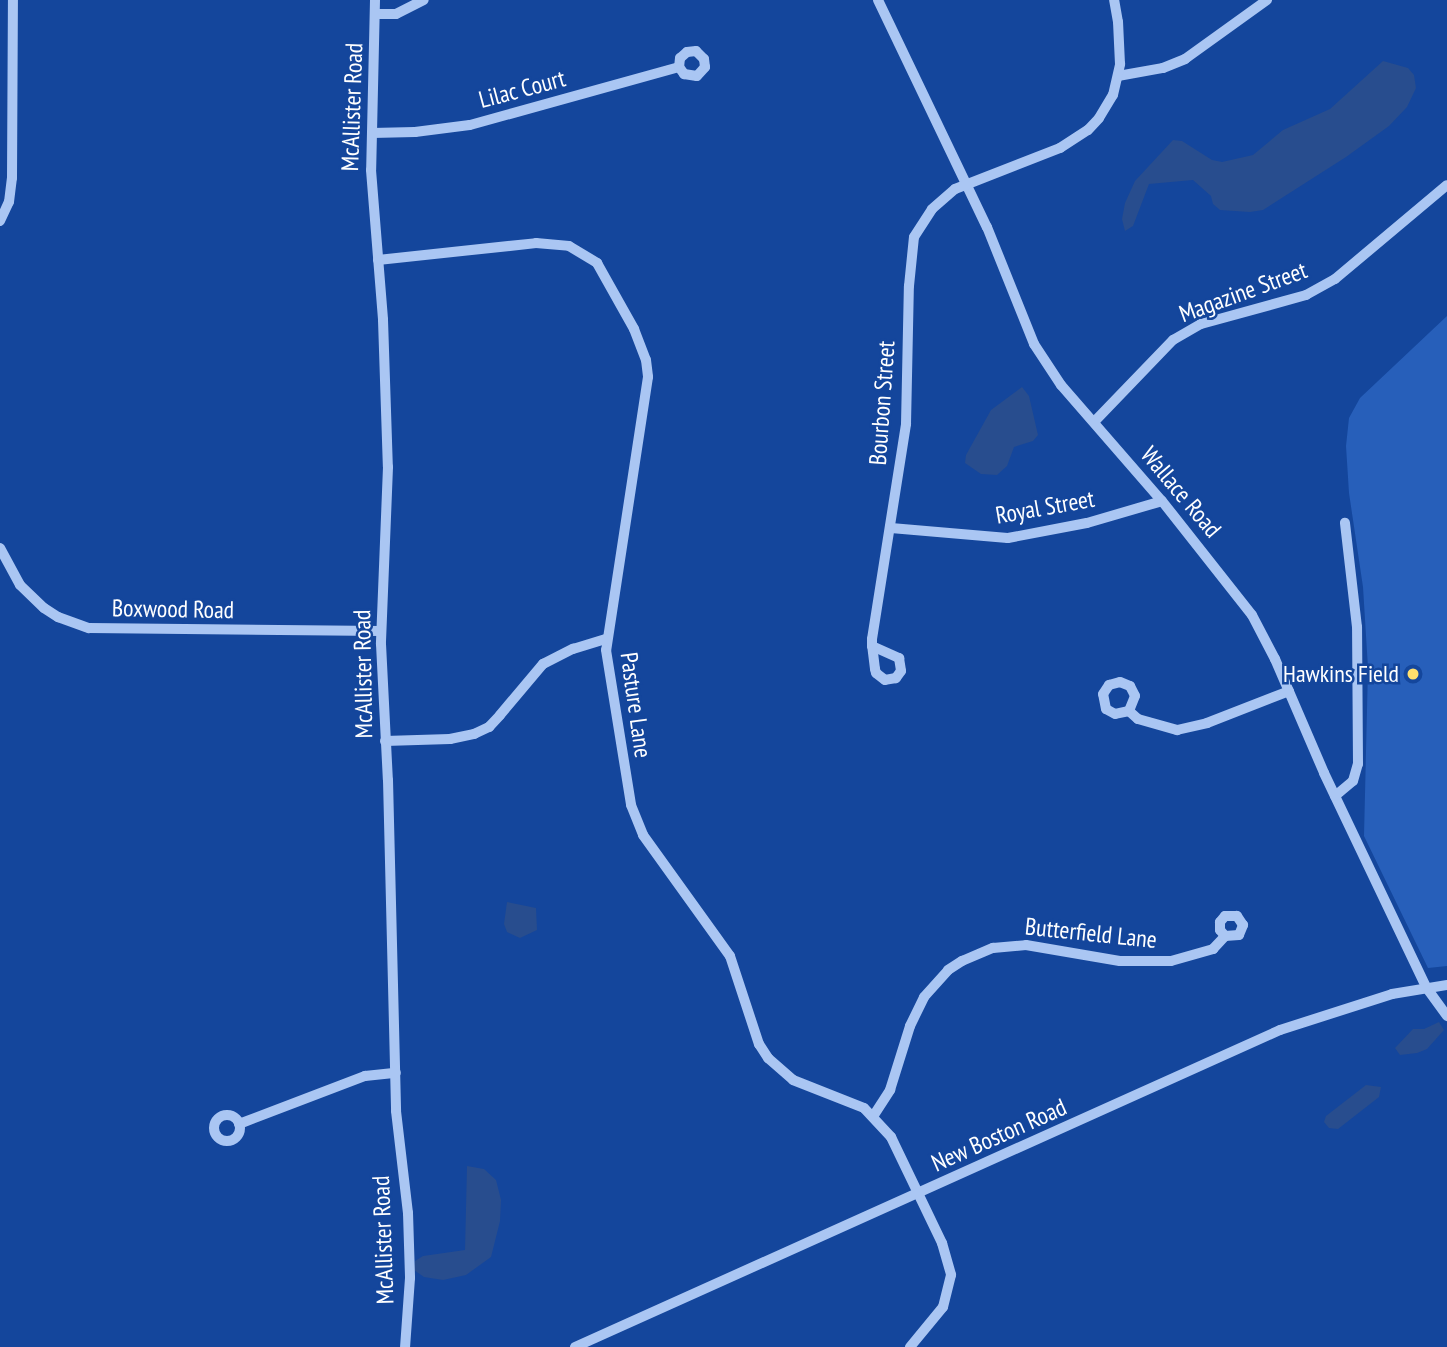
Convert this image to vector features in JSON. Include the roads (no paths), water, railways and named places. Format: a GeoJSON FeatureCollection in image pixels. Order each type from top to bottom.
{"type":"FeatureCollection","features":[{"type":"Feature","properties":{"kind":"street"},"geometry":{"type":"LineString","coordinates":[[0,221],[9,202],[12,178],[13,0]]}},
{"type":"Feature","properties":{"kind":"street","name":"McAllister Road"},"geometry":{"type":"LineString","coordinates":[[375,0],[370,170],[379,260],[388,467],[381,631],[398,1126],[408,1213],[410,1278],[405,1347]]}},
{"type":"Feature","properties":{"kind":"street"},"geometry":{"type":"LineString","coordinates":[[376,14],[396,14],[424,0]]}},
{"type":"Feature","properties":{"kind":"street"},"geometry":{"type":"LineString","coordinates":[[880,3],[892,0]]}},
{"type":"Feature","properties":{"kind":"street"},"geometry":{"type":"LineString","coordinates":[[1114,0],[1118,22],[1118,76],[1163,68],[1185,59],[1267,0]]}},
{"type":"Feature","properties":{"kind":"street","name":"Wallace Road"},"geometry":{"type":"LineString","coordinates":[[880,3],[997,250],[1034,344],[1061,385],[1162,501],[1252,615],[1426,987],[1447,1016]]}},
{"type":"Feature","properties":{"kind":"street","name":"Lilac Court"},"geometry":{"type":"LineString","coordinates":[[372,133],[415,132],[470,125],[679,67]]}},
{"type":"Feature","properties":{"kind":"street","name":"Bourbon Street"},"geometry":{"type":"LineString","coordinates":[[872,646],[875,609],[891,528],[906,424],[909,286],[914,237],[921,222],[943,198],[966,184],[1007,171],[1075,140],[1099,118],[1113,95],[1118,76]]}},
{"type":"Feature","properties":{"kind":"street","name":"Magazine Street"},"geometry":{"type":"LineString","coordinates":[[1094,422],[1172,340],[1202,324],[1306,295],[1335,279],[1447,184]]}},
{"type":"Feature","properties":{"kind":"street","name":"Pasture Lane"},"geometry":{"type":"LineString","coordinates":[[379,260],[553,243],[584,253],[607,277],[641,344],[648,377],[606,639],[617,732],[636,820],[652,848],[730,956],[759,1044],[779,1070],[793,1080],[856,1104],[874,1115],[891,1137],[943,1243],[951,1275],[943,1307],[910,1347]]}},
{"type":"Feature","properties":{"kind":"street","name":"Royal Street"},"geometry":{"type":"LineString","coordinates":[[891,528],[1008,538],[1087,523],[1162,501]]}},
{"type":"Feature","properties":{"kind":"street"},"geometry":{"type":"LineString","coordinates":[[1335,796],[1353,781],[1358,764],[1357,627],[1345,523]]}},
{"type":"Feature","properties":{"kind":"street","name":"Boxwood Road"},"geometry":{"type":"LineString","coordinates":[[0,548],[20,585],[31,597],[58,617],[89,628],[381,631]]}},
{"type":"Feature","properties":{"kind":"street"},"geometry":{"type":"LineString","coordinates":[[386,741],[450,739],[474,734],[489,727],[543,664],[573,649],[606,639]]}},
{"type":"Feature","properties":{"kind":"street"},"geometry":{"type":"LineString","coordinates":[[1129,711],[1146,722],[1177,730],[1207,723],[1289,691]]}},
{"type":"Feature","properties":{"kind":"street","name":"Butterfield Lane"},"geometry":{"type":"LineString","coordinates":[[874,1115],[890,1090],[910,1027],[924,997],[948,970],[970,957],[993,948],[1026,945],[1137,963],[1171,961],[1213,950],[1225,936]]}},
{"type":"Feature","properties":{"kind":"street","name":"New Boston Road"},"geometry":{"type":"LineString","coordinates":[[575,1347],[1280,1030],[1349,1006],[1426,987],[1447,985]]}},
{"type":"Feature","properties":{"kind":"street"},"geometry":{"type":"LineString","coordinates":[[239,1124],[365,1076],[396,1073]]}},
{"type":"Feature","properties":{"kind":"place","name":"Hawkins Field"},"geometry":{"type":"Point","coordinates":[1413,674]}}]}
